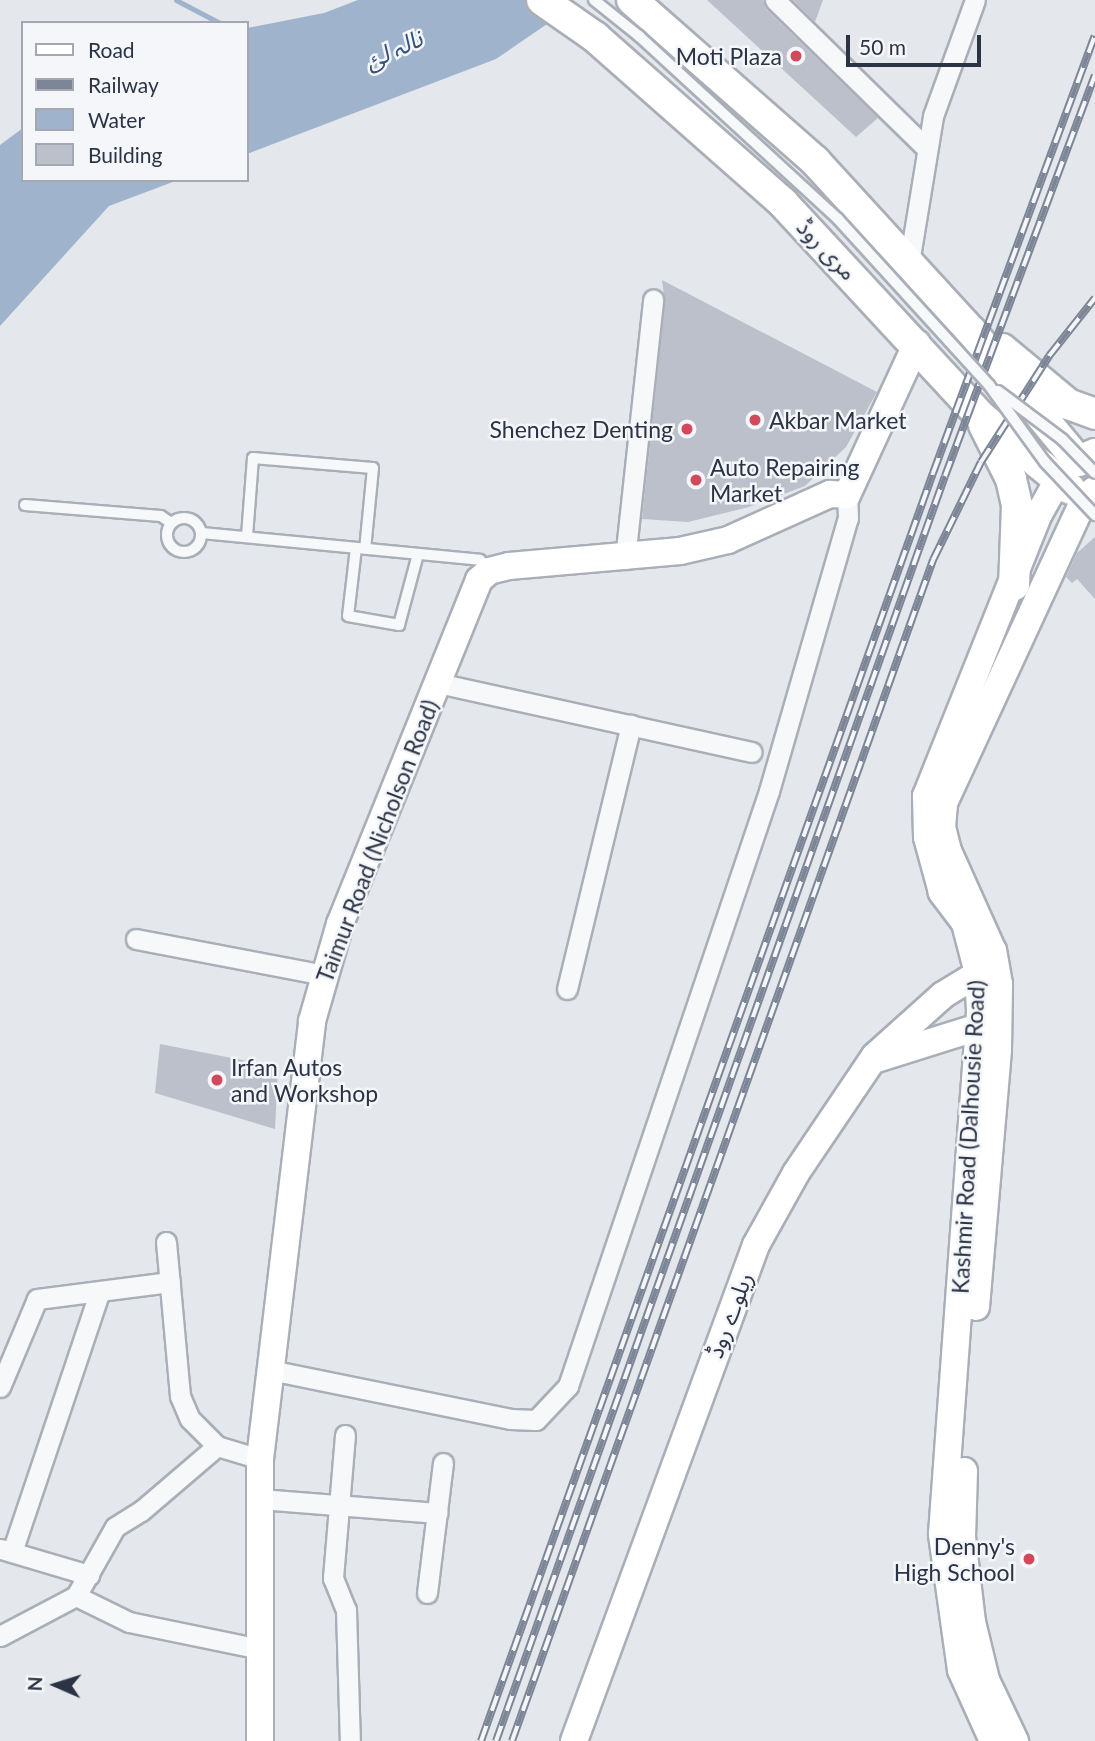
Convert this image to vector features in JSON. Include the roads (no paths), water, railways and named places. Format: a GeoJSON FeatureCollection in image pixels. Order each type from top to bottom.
{"type":"FeatureCollection","features":[{"type":"Feature","properties":{"kind":"main road","name":"مری روڈ"},"geometry":{"type":"LineString","coordinates":[[542,0],[594,37],[783,203],[917,343],[979,415],[1088,485]]}},
{"type":"Feature","properties":{"kind":"main road"},"geometry":{"type":"LineString","coordinates":[[633,1],[815,161],[939,298],[1088,485]]}},
{"type":"Feature","properties":{"kind":"main road"},"geometry":{"type":"LineString","coordinates":[[672,105],[704,63]]}},
{"type":"Feature","properties":{"kind":"main road"},"geometry":{"type":"LineString","coordinates":[[939,298],[1068,404],[1095,414]]}},
{"type":"Feature","properties":{"kind":"main road"},"geometry":{"type":"LineString","coordinates":[[979,415],[1011,479],[1017,505],[1014,585]]}},
{"type":"Feature","properties":{"kind":"street"},"geometry":{"type":"LineString","coordinates":[[775,0],[926,148]]}},
{"type":"Feature","properties":{"kind":"street"},"geometry":{"type":"LineString","coordinates":[[909,263],[926,148],[975,0]]}},
{"type":"Feature","properties":{"kind":"street"},"geometry":{"type":"LineString","coordinates":[[625,559],[653,300]]}},
{"type":"Feature","properties":{"kind":"street"},"geometry":{"type":"LineString","coordinates":[[270,1370],[510,1419],[536,1420],[568,1386],[769,791],[848,518],[847,495],[917,343]]}},
{"type":"Feature","properties":{"kind":"street","name":"Kashmir Road (Dalhousie Road)"},"geometry":{"type":"LineString","coordinates":[[988,968],[965,923],[942,892],[927,837],[926,796],[935,764],[1014,585],[1039,514],[1088,485]]}},
{"type":"Feature","properties":{"kind":"street","name":"Kashmir Road (Dalhousie Road)"},"geometry":{"type":"LineString","coordinates":[[1015,1741],[979,1660],[962,1537],[989,1027],[988,968],[942,827],[944,803],[1088,485]]}},
{"type":"Feature","properties":{"kind":"street"},"geometry":{"type":"LineString","coordinates":[[489,571],[544,561],[625,559],[728,540],[830,494],[847,495]]}},
{"type":"Feature","properties":{"kind":"street","name":"Taimur Road (Nicholson Road)"},"geometry":{"type":"LineString","coordinates":[[260,1741],[260,1459],[304,1066],[324,975],[479,580],[489,571]]}},
{"type":"Feature","properties":{"kind":"street"},"geometry":{"type":"LineString","coordinates":[[438,683],[751,752]]}},
{"type":"Feature","properties":{"kind":"street"},"geometry":{"type":"LineString","coordinates":[[567,989],[631,725]]}},
{"type":"Feature","properties":{"kind":"street"},"geometry":{"type":"LineString","coordinates":[[136,939],[324,975]]}},
{"type":"Feature","properties":{"kind":"street","name":"ریلوے روڈ"},"geometry":{"type":"LineString","coordinates":[[574,1741],[756,1245],[796,1173],[872,1060],[943,995],[988,968]]}},
{"type":"Feature","properties":{"kind":"street"},"geometry":{"type":"LineString","coordinates":[[872,1060],[989,1027]]}},
{"type":"Feature","properties":{"kind":"street","name":"Kashmir Road (Dalhousie Road)"},"geometry":{"type":"LineString","coordinates":[[989,1027],[942,1534],[961,1670],[993,1741]]}},
{"type":"Feature","properties":{"kind":"street"},"geometry":{"type":"LineString","coordinates":[[166,1242],[180,1396],[190,1419],[218,1446],[260,1459]]}},
{"type":"Feature","properties":{"kind":"street"},"geometry":{"type":"LineString","coordinates":[[0,1387],[37,1299],[170,1282]]}},
{"type":"Feature","properties":{"kind":"street"},"geometry":{"type":"LineString","coordinates":[[89,1575],[6,1550],[100,1291]]}},
{"type":"Feature","properties":{"kind":"street"},"geometry":{"type":"LineString","coordinates":[[345,1435],[332,1578],[346,1610],[350,1741]]}},
{"type":"Feature","properties":{"kind":"street"},"geometry":{"type":"LineString","coordinates":[[0,1636],[76,1596],[115,1527],[141,1511],[218,1446]]}},
{"type":"Feature","properties":{"kind":"street"},"geometry":{"type":"LineString","coordinates":[[427,1593],[443,1463]]}},
{"type":"Feature","properties":{"kind":"street"},"geometry":{"type":"LineString","coordinates":[[260,1499],[437,1513]]}},
{"type":"Feature","properties":{"kind":"street"},"geometry":{"type":"LineString","coordinates":[[76,1596],[129,1622],[260,1649]]}},
{"type":"Feature","properties":{"kind":"lane"},"geometry":{"type":"LineString","coordinates":[[594,0],[639,36],[838,219],[989,384],[1045,462],[1088,485]]}},
{"type":"Feature","properties":{"kind":"lane"},"geometry":{"type":"LineString","coordinates":[[989,384],[1062,439],[1088,485]]}},
{"type":"Feature","properties":{"kind":"lane"},"geometry":{"type":"LineString","coordinates":[[247,536],[253,458],[373,468],[348,616],[399,625],[418,554]]}},
{"type":"Feature","properties":{"kind":"lane"},"geometry":{"type":"LineString","coordinates":[[25,505],[161,516],[171,523],[190,518],[202,533],[480,561],[489,571]]}},
{"type":"Feature","properties":{"kind":"lane"},"geometry":{"type":"LineString","coordinates":[[171,523],[168,542],[174,550],[193,550],[202,533]]}},
{"type":"Feature","properties":{"kind":"water","name":"نالہ لئ"},"geometry":{"type":"Polygon","coordinates":[[[358,0],[560,0],[569,9],[496,59],[248,154],[248,28],[324,13],[358,0]]]}},
{"type":"Feature","properties":{"kind":"water"},"geometry":{"type":"Polygon","coordinates":[[[21,129],[21,182],[173,182],[109,206],[0,326],[0,145],[21,129]]]}},
{"type":"Feature","properties":{"kind":"waterway"},"geometry":{"type":"LineString","coordinates":[[176,0],[216,21]]}},
{"type":"Feature","properties":{"kind":"railway"},"geometry":{"type":"LineString","coordinates":[[481,1741],[933,473],[1095,36]]}},
{"type":"Feature","properties":{"kind":"railway"},"geometry":{"type":"LineString","coordinates":[[496,1741],[945,476],[1095,75]]}},
{"type":"Feature","properties":{"kind":"railway"},"geometry":{"type":"LineString","coordinates":[[512,1741],[933,560],[981,462],[1049,356],[1095,298]]}},
{"type":"Feature","properties":{"kind":"place","name":"Moti Plaza"},"geometry":{"type":"Point","coordinates":[796,56]}},
{"type":"Feature","properties":{"kind":"place","name":"Akbar Market"},"geometry":{"type":"Point","coordinates":[755,420]}},
{"type":"Feature","properties":{"kind":"place","name":"Shenchez Denting"},"geometry":{"type":"Point","coordinates":[687,429]}},
{"type":"Feature","properties":{"kind":"place","name":"Auto Repairing Market"},"geometry":{"type":"Point","coordinates":[696,480]}},
{"type":"Feature","properties":{"kind":"place","name":"Irfan Autos and Workshop"},"geometry":{"type":"Point","coordinates":[217,1080]}},
{"type":"Feature","properties":{"kind":"place","name":"Denny's High School"},"geometry":{"type":"Point","coordinates":[1029,1559]}}]}
